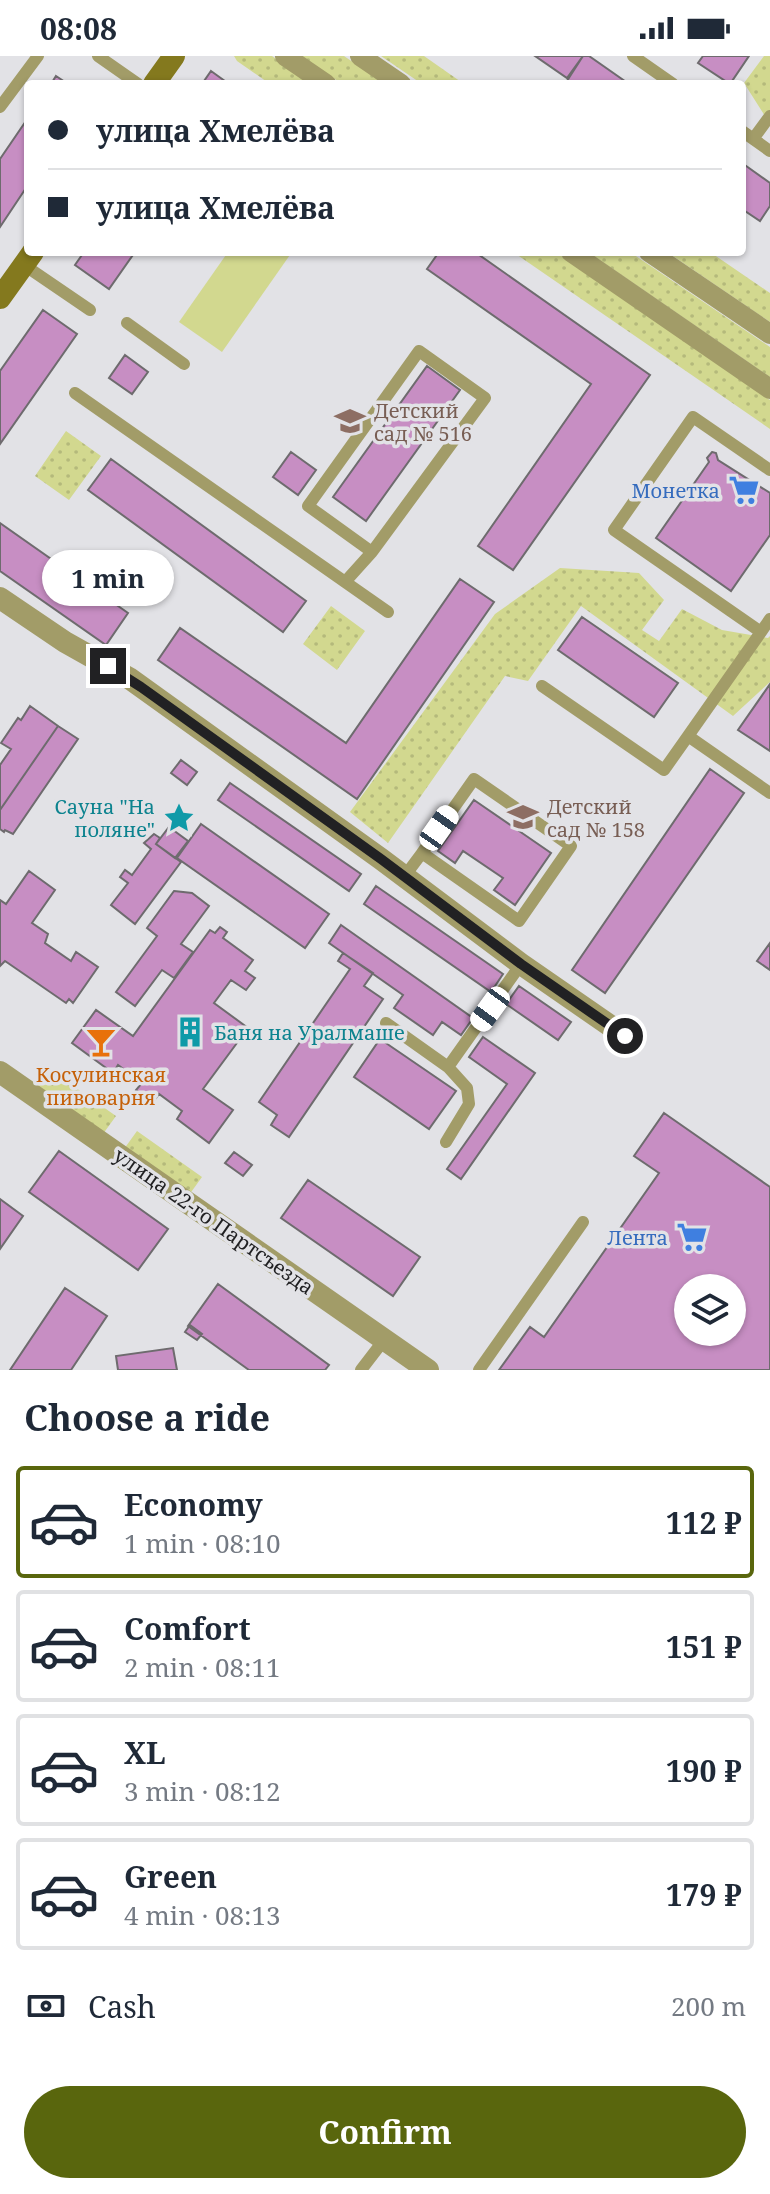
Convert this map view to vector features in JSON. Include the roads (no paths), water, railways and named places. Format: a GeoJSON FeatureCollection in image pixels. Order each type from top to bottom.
{"type":"FeatureCollection","features":[{"type":"Feature","properties":{"kind":"main road"},"geometry":{"type":"LineString","coordinates":[[157,80],[174,56]]}},
{"type":"Feature","properties":{"kind":"main road"},"geometry":{"type":"LineString","coordinates":[[1,296],[28,258]]}},
{"type":"Feature","properties":{"kind":"street"},"geometry":{"type":"LineString","coordinates":[[285,56],[320,80]]}},
{"type":"Feature","properties":{"kind":"street"},"geometry":{"type":"LineString","coordinates":[[360,56],[395,80]]}},
{"type":"Feature","properties":{"kind":"street"},"geometry":{"type":"LineString","coordinates":[[577,256],[770,389]]}},
{"type":"Feature","properties":{"kind":"street"},"geometry":{"type":"LineString","coordinates":[[655,256],[770,334]]}},
{"type":"Feature","properties":{"kind":"street"},"geometry":{"type":"LineString","coordinates":[[0,598],[65,642],[129,678],[521,964],[625,1036]]}},
{"type":"Feature","properties":{"kind":"street","name":"улица 22-го Партсъезда"},"geometry":{"type":"LineString","coordinates":[[0,1072],[428,1370]]}},
{"type":"Feature","properties":{"kind":"lane"},"geometry":{"type":"LineString","coordinates":[[2,103],[38,56]]}},
{"type":"Feature","properties":{"kind":"lane"},"geometry":{"type":"LineString","coordinates":[[98,56],[132,80]]}},
{"type":"Feature","properties":{"kind":"lane"},"geometry":{"type":"LineString","coordinates":[[633,56],[667,80]]}},
{"type":"Feature","properties":{"kind":"lane"},"geometry":{"type":"LineString","coordinates":[[770,116],[748,135],[770,151]]}},
{"type":"Feature","properties":{"kind":"lane"},"geometry":{"type":"LineString","coordinates":[[28,258],[90,310]]}},
{"type":"Feature","properties":{"kind":"lane"},"geometry":{"type":"LineString","coordinates":[[127,323],[184,364]]}},
{"type":"Feature","properties":{"kind":"lane"},"geometry":{"type":"LineString","coordinates":[[345,582],[372,552],[485,398],[419,351],[308,506],[372,552]]}},
{"type":"Feature","properties":{"kind":"lane"},"geometry":{"type":"LineString","coordinates":[[75,393],[388,612]]}},
{"type":"Feature","properties":{"kind":"lane"},"geometry":{"type":"LineString","coordinates":[[761,632],[614,530],[693,417],[770,470]]}},
{"type":"Feature","properties":{"kind":"lane"},"geometry":{"type":"LineString","coordinates":[[542,686],[664,770],[770,619]]}},
{"type":"Feature","properties":{"kind":"lane"},"geometry":{"type":"LineString","coordinates":[[688,736],[770,793]]}},
{"type":"Feature","properties":{"kind":"lane"},"geometry":{"type":"LineString","coordinates":[[404,877],[474,779],[571,846],[519,921],[422,853]]}},
{"type":"Feature","properties":{"kind":"lane"},"geometry":{"type":"LineString","coordinates":[[448,1067],[521,964]]}},
{"type":"Feature","properties":{"kind":"lane"},"geometry":{"type":"LineString","coordinates":[[386,1023],[448,1067],[467,1088],[469,1104],[446,1142]]}},
{"type":"Feature","properties":{"kind":"lane"},"geometry":{"type":"LineString","coordinates":[[479,1370],[583,1222]]}},
{"type":"Feature","properties":{"kind":"lane"},"geometry":{"type":"LineString","coordinates":[[361,1370],[384,1340]]}},
{"type":"Feature","properties":{"kind":"place","name":"Детский сад № 516"},"geometry":{"type":"Point","coordinates":[350,421]}},
{"type":"Feature","properties":{"kind":"place","name":"Монетка"},"geometry":{"type":"Point","coordinates":[744,490]}},
{"type":"Feature","properties":{"kind":"place","name":"Детский сад № 158"},"geometry":{"type":"Point","coordinates":[523,817]}},
{"type":"Feature","properties":{"kind":"place","name":"Сауна \"На поляне\""},"geometry":{"type":"Point","coordinates":[179,818]}},
{"type":"Feature","properties":{"kind":"place","name":"Баня на Уралмаше"},"geometry":{"type":"Point","coordinates":[190,1032]}},
{"type":"Feature","properties":{"kind":"place","name":"Косулинская пивоварня"},"geometry":{"type":"Point","coordinates":[101,1042]}},
{"type":"Feature","properties":{"kind":"place","name":"Лента"},"geometry":{"type":"Point","coordinates":[692,1237]}}]}
